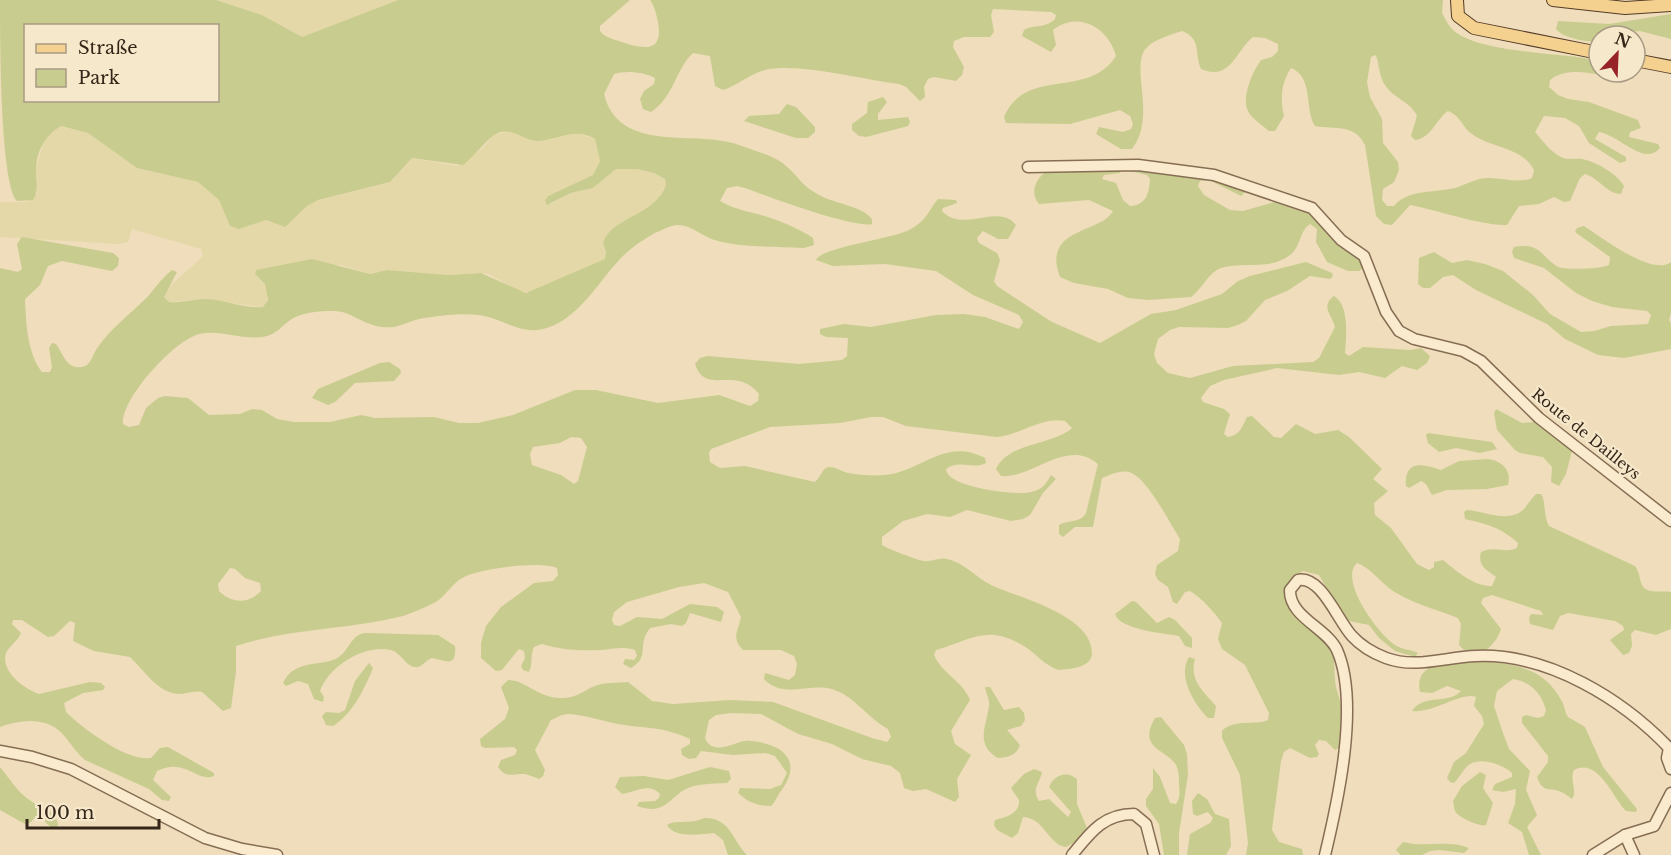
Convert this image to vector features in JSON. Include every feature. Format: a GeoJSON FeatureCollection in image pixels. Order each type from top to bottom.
{"type":"FeatureCollection","features":[{"type":"Feature","properties":{"kind":"main road"},"geometry":{"type":"LineString","coordinates":[[1457,0],[1458,16],[1474,28],[1587,51]]}},
{"type":"Feature","properties":{"kind":"main road"},"geometry":{"type":"LineString","coordinates":[[1553,0],[1625,8],[1671,5]]}},
{"type":"Feature","properties":{"kind":"main road"},"geometry":{"type":"LineString","coordinates":[[1647,62],[1671,67]]}},
{"type":"Feature","properties":{"kind":"street","name":"Route de Dailleys"},"geometry":{"type":"LineString","coordinates":[[1028,167],[1138,165],[1214,175],[1312,208],[1341,240],[1364,256],[1386,312],[1399,331],[1407,337],[1463,351],[1476,357],[1539,418],[1671,521]]}},
{"type":"Feature","properties":{"kind":"street"},"geometry":{"type":"LineString","coordinates":[[1325,855],[1342,775],[1345,688],[1340,660],[1333,644],[1292,602],[1290,590],[1298,580],[1307,579],[1315,584],[1351,635],[1378,655],[1411,663],[1474,656],[1495,657],[1537,666],[1584,683],[1613,699],[1639,718],[1670,749],[1667,758],[1671,768]]}},
{"type":"Feature","properties":{"kind":"street"},"geometry":{"type":"LineString","coordinates":[[0,751],[32,757],[71,769],[205,838],[242,849],[277,855]]}},
{"type":"Feature","properties":{"kind":"street"},"geometry":{"type":"LineString","coordinates":[[1593,855],[1625,835],[1654,826],[1671,794]]}},
{"type":"Feature","properties":{"kind":"street"},"geometry":{"type":"LineString","coordinates":[[1072,855],[1098,824],[1112,818],[1134,814],[1146,824],[1154,855]]}},
{"type":"Feature","properties":{"kind":"street"},"geometry":{"type":"LineString","coordinates":[[1625,835],[1634,855]]}},
{"type":"Feature","properties":{"kind":"shaded area"},"geometry":{"type":"Polygon","coordinates":[[[216,0],[398,0],[302,37],[262,15],[216,0]]]}},
{"type":"Feature","properties":{"kind":"shaded area"},"geometry":{"type":"Polygon","coordinates":[[[60,126],[88,133],[137,168],[198,182],[219,200],[230,226],[249,226],[257,221],[266,220],[285,227],[307,206],[318,200],[390,182],[412,158],[457,166],[483,148],[493,135],[506,132],[514,132],[533,140],[578,133],[595,139],[600,161],[593,175],[548,196],[551,204],[571,193],[593,188],[616,169],[637,169],[654,173],[665,179],[666,185],[654,205],[621,223],[603,243],[606,252],[605,259],[533,292],[519,291],[489,274],[449,275],[387,270],[370,274],[341,265],[256,270],[255,274],[265,284],[267,290],[267,304],[262,307],[202,299],[169,302],[164,297],[165,291],[203,256],[201,249],[132,229],[128,242],[119,244],[0,237],[0,202],[26,202],[37,193],[36,168],[44,141],[48,133],[60,126]]]}},
{"type":"Feature","properties":{"kind":"green space"},"geometry":{"type":"Polygon","coordinates":[[[0,0],[216,0],[262,15],[302,37],[398,0],[630,0],[600,26],[600,31],[614,40],[646,47],[656,43],[659,32],[656,13],[650,0],[1443,0],[1442,13],[1452,29],[1464,37],[1500,48],[1587,59],[1587,72],[1558,75],[1550,80],[1549,87],[1558,95],[1568,99],[1589,102],[1638,120],[1641,128],[1630,132],[1629,137],[1658,144],[1660,148],[1654,153],[1639,152],[1599,132],[1595,139],[1626,157],[1626,161],[1620,163],[1589,143],[1579,126],[1565,118],[1544,116],[1535,132],[1559,156],[1565,159],[1588,161],[1612,173],[1624,186],[1621,194],[1611,191],[1585,174],[1580,178],[1570,201],[1564,202],[1554,197],[1539,204],[1519,206],[1507,225],[1472,220],[1410,205],[1392,225],[1384,224],[1376,216],[1365,145],[1361,138],[1350,130],[1315,126],[1306,86],[1298,72],[1291,68],[1285,79],[1282,97],[1284,116],[1275,131],[1269,131],[1250,114],[1246,99],[1252,77],[1261,60],[1272,57],[1278,51],[1278,44],[1265,38],[1253,37],[1226,68],[1211,72],[1201,69],[1195,42],[1182,31],[1161,38],[1147,47],[1141,60],[1140,71],[1142,124],[1139,137],[1132,149],[1121,149],[1096,134],[1099,127],[1123,132],[1131,129],[1133,124],[1130,116],[1120,110],[1070,124],[1006,123],[1004,117],[1014,102],[1027,92],[1090,77],[1104,69],[1116,56],[1107,37],[1100,30],[1082,22],[1063,24],[1053,30],[1056,45],[1051,52],[1022,36],[1024,30],[1047,24],[1055,19],[1056,15],[1051,12],[993,9],[991,15],[994,32],[990,37],[964,37],[954,41],[953,47],[964,67],[962,75],[956,81],[934,77],[928,79],[924,87],[925,97],[920,101],[906,87],[899,84],[795,68],[765,70],[723,90],[715,86],[710,56],[693,53],[682,67],[665,99],[651,112],[643,109],[640,99],[644,91],[654,84],[655,78],[635,72],[614,74],[604,94],[612,113],[625,125],[642,133],[721,141],[769,156],[785,165],[810,189],[823,197],[863,211],[872,219],[872,224],[849,222],[831,217],[737,186],[727,188],[720,201],[794,228],[813,238],[814,245],[804,248],[739,245],[713,239],[682,225],[671,226],[631,248],[576,310],[555,325],[543,329],[526,330],[486,316],[464,314],[426,318],[383,327],[347,314],[328,311],[299,316],[267,336],[250,338],[216,333],[199,334],[177,347],[151,372],[131,400],[123,424],[129,427],[139,425],[146,408],[158,398],[165,396],[188,398],[209,415],[240,414],[252,409],[262,410],[277,419],[294,422],[330,422],[361,415],[375,418],[434,417],[459,423],[478,423],[513,415],[575,390],[596,390],[658,403],[719,395],[750,406],[758,401],[759,394],[750,385],[741,381],[706,378],[700,374],[695,364],[700,358],[708,356],[799,364],[842,360],[847,356],[848,338],[826,337],[820,334],[820,329],[844,324],[871,327],[936,315],[964,314],[985,317],[1019,329],[1023,322],[1019,315],[973,295],[936,271],[885,264],[833,266],[816,260],[831,251],[902,233],[916,226],[938,199],[956,200],[957,203],[943,208],[942,211],[950,217],[960,220],[1000,216],[1016,225],[1008,239],[998,239],[983,231],[977,238],[979,243],[997,253],[1000,260],[994,281],[997,286],[1052,322],[1100,343],[1151,314],[1176,310],[1222,294],[1238,281],[1250,276],[1306,262],[1332,273],[1333,276],[1330,279],[1310,276],[1287,291],[1265,300],[1246,321],[1238,325],[1228,328],[1179,327],[1170,330],[1158,339],[1154,354],[1157,363],[1168,373],[1190,378],[1233,366],[1313,362],[1319,358],[1335,327],[1327,307],[1334,296],[1339,300],[1345,314],[1345,353],[1349,356],[1363,347],[1410,350],[1421,348],[1430,356],[1427,363],[1417,370],[1402,366],[1385,378],[1359,372],[1339,375],[1277,368],[1224,380],[1210,386],[1201,398],[1203,402],[1224,409],[1230,414],[1224,434],[1228,437],[1235,434],[1247,417],[1252,416],[1274,437],[1281,438],[1296,424],[1315,434],[1338,430],[1349,437],[1382,469],[1373,479],[1388,491],[1374,503],[1375,515],[1391,528],[1417,564],[1429,570],[1434,567],[1434,562],[1443,560],[1466,577],[1486,586],[1492,586],[1496,577],[1486,570],[1480,561],[1481,552],[1491,549],[1513,550],[1517,548],[1518,543],[1494,527],[1465,519],[1464,512],[1467,510],[1496,516],[1511,516],[1524,509],[1536,494],[1541,494],[1549,526],[1635,566],[1644,588],[1655,592],[1671,592],[1671,629],[1656,635],[1635,630],[1631,634],[1632,646],[1629,653],[1623,655],[1610,640],[1624,630],[1623,626],[1615,621],[1568,613],[1560,616],[1553,630],[1530,624],[1531,614],[1543,615],[1541,611],[1492,595],[1483,598],[1481,603],[1501,629],[1498,636],[1482,653],[1464,650],[1459,645],[1461,624],[1458,618],[1401,596],[1367,568],[1357,563],[1353,571],[1353,582],[1363,607],[1388,639],[1398,647],[1418,653],[1415,657],[1395,651],[1379,638],[1369,625],[1349,621],[1343,617],[1319,575],[1303,571],[1289,582],[1285,592],[1287,603],[1327,645],[1333,656],[1335,682],[1342,711],[1339,748],[1335,750],[1326,741],[1319,740],[1315,745],[1319,754],[1317,757],[1310,758],[1290,748],[1284,752],[1272,830],[1279,842],[1302,849],[1303,855],[1246,855],[1248,843],[1240,775],[1222,738],[1222,731],[1238,723],[1263,722],[1268,720],[1269,713],[1245,665],[1222,649],[1218,639],[1222,623],[1215,614],[1190,591],[1185,592],[1177,604],[1173,602],[1168,587],[1158,580],[1155,574],[1157,565],[1178,551],[1180,539],[1143,482],[1129,472],[1115,473],[1102,478],[1093,527],[1075,527],[1063,537],[1059,534],[1059,525],[1077,520],[1086,513],[1098,464],[1086,457],[1074,455],[1062,457],[1013,475],[1001,476],[996,469],[1010,454],[1063,434],[1072,428],[1065,421],[1039,423],[1006,436],[997,437],[906,426],[883,417],[840,423],[770,427],[711,449],[710,462],[720,468],[745,466],[815,482],[828,467],[852,474],[885,475],[911,468],[945,453],[957,451],[985,458],[986,463],[951,466],[946,469],[949,475],[957,481],[982,489],[1023,493],[1041,488],[1051,475],[1056,479],[1043,493],[1030,515],[1023,519],[1011,521],[967,510],[950,517],[927,514],[903,521],[882,537],[882,545],[890,549],[924,561],[944,559],[953,561],[991,585],[1036,602],[1068,618],[1081,629],[1089,640],[1092,654],[1088,662],[1079,667],[1058,670],[1045,663],[1027,648],[1002,636],[971,638],[936,650],[934,655],[938,662],[963,688],[970,700],[951,731],[955,744],[971,755],[957,779],[959,797],[955,802],[926,789],[913,791],[904,788],[900,773],[891,766],[862,759],[832,744],[798,734],[761,714],[716,715],[709,720],[705,738],[713,747],[720,748],[747,741],[763,743],[781,750],[787,756],[790,771],[771,806],[753,803],[738,793],[740,788],[770,789],[781,785],[787,773],[775,756],[766,753],[733,755],[701,751],[696,758],[689,759],[682,755],[681,749],[690,744],[690,739],[680,735],[568,714],[551,720],[535,750],[545,770],[543,776],[539,779],[525,774],[504,773],[498,767],[501,760],[515,755],[517,750],[514,747],[485,748],[481,746],[480,739],[505,719],[509,708],[501,687],[508,680],[520,683],[544,695],[560,698],[575,696],[607,683],[628,682],[652,701],[673,704],[730,700],[773,702],[872,738],[887,742],[891,737],[888,729],[836,690],[819,688],[794,690],[771,685],[764,679],[765,673],[789,680],[795,675],[797,664],[794,656],[781,650],[743,650],[736,638],[741,617],[728,592],[704,583],[679,587],[627,602],[614,612],[612,620],[614,625],[620,626],[637,617],[662,619],[690,604],[717,607],[724,612],[721,622],[690,613],[686,623],[682,626],[671,624],[650,628],[644,640],[642,655],[637,664],[631,668],[623,664],[625,659],[634,660],[637,656],[635,650],[622,648],[579,650],[542,644],[534,647],[529,672],[523,670],[521,666],[525,658],[524,651],[519,649],[502,670],[496,671],[481,658],[481,643],[486,626],[501,607],[534,583],[553,581],[558,575],[557,568],[538,565],[510,566],[464,577],[438,601],[403,616],[298,632],[236,646],[236,672],[231,708],[223,711],[202,692],[171,693],[157,685],[130,657],[94,651],[73,641],[75,623],[70,621],[54,636],[48,637],[22,620],[13,620],[12,624],[21,633],[6,653],[5,660],[10,673],[20,684],[39,694],[90,682],[101,683],[105,687],[103,690],[83,693],[64,703],[66,712],[106,743],[130,755],[151,758],[160,748],[168,747],[214,773],[214,776],[208,777],[176,767],[167,767],[157,771],[153,780],[171,797],[169,801],[162,800],[149,789],[85,760],[52,726],[26,721],[0,727],[0,268],[18,272],[22,269],[17,244],[22,237],[113,253],[119,258],[118,266],[112,271],[62,261],[48,266],[40,285],[25,299],[28,337],[33,356],[42,372],[50,372],[52,367],[49,348],[52,343],[56,344],[72,366],[85,366],[108,335],[172,270],[177,272],[164,297],[169,302],[210,299],[263,307],[268,300],[265,284],[255,274],[256,270],[312,259],[370,274],[387,270],[449,275],[481,273],[526,293],[605,259],[606,252],[603,243],[608,234],[615,227],[652,204],[666,185],[665,179],[654,173],[637,169],[616,169],[593,188],[571,193],[547,205],[545,201],[548,196],[593,175],[600,161],[595,139],[574,134],[533,141],[506,131],[494,135],[463,165],[412,158],[390,182],[318,200],[307,206],[285,227],[266,220],[239,229],[230,226],[219,200],[198,182],[137,168],[88,133],[61,126],[50,134],[40,151],[36,164],[37,189],[33,200],[17,201],[11,189],[4,139],[0,0]],[[1375,55],[1371,57],[1367,82],[1370,97],[1382,119],[1383,143],[1398,162],[1399,170],[1394,182],[1383,189],[1382,200],[1387,206],[1394,206],[1414,194],[1455,188],[1482,179],[1527,180],[1532,178],[1534,170],[1522,156],[1480,139],[1448,111],[1426,136],[1415,140],[1411,136],[1417,116],[1385,85],[1375,55]],[[571,437],[560,443],[533,447],[530,454],[532,465],[561,475],[574,484],[578,481],[587,447],[581,438],[571,437]],[[230,568],[218,584],[219,591],[229,598],[240,601],[256,596],[261,591],[260,583],[245,578],[235,569],[230,568]]]}},
{"type":"Feature","properties":{"kind":"green space"},"geometry":{"type":"Polygon","coordinates":[[[1671,14],[1671,39],[1647,33],[1647,24],[1609,24],[1671,14]]]}},
{"type":"Feature","properties":{"kind":"green space"},"geometry":{"type":"Polygon","coordinates":[[[1558,21],[1609,24],[1587,24],[1587,41],[1559,32],[1556,29],[1558,21]]]}},
{"type":"Feature","properties":{"kind":"green space"},"geometry":{"type":"Polygon","coordinates":[[[883,97],[887,102],[878,114],[878,120],[908,117],[910,122],[908,126],[866,137],[859,136],[852,130],[852,124],[867,113],[868,102],[883,97]]]}},
{"type":"Feature","properties":{"kind":"green space"},"geometry":{"type":"Polygon","coordinates":[[[787,104],[796,107],[815,127],[815,132],[808,138],[796,138],[744,121],[749,116],[779,114],[787,104]]]}},
{"type":"Feature","properties":{"kind":"green space"},"geometry":{"type":"Polygon","coordinates":[[[1186,168],[1246,191],[1241,196],[1209,180],[1200,181],[1198,186],[1204,195],[1230,210],[1243,211],[1278,201],[1307,210],[1332,235],[1339,246],[1363,262],[1364,267],[1359,271],[1348,271],[1327,262],[1316,242],[1317,229],[1310,224],[1306,227],[1294,252],[1282,260],[1274,263],[1221,268],[1213,273],[1191,297],[1148,300],[1128,298],[1108,289],[1074,283],[1060,277],[1056,261],[1059,249],[1065,240],[1097,224],[1113,211],[1089,200],[1039,204],[1034,190],[1037,181],[1044,173],[1048,170],[1120,171],[1120,173],[1104,175],[1102,179],[1116,183],[1123,200],[1130,206],[1146,198],[1150,179],[1147,175],[1126,170],[1186,168]]]}},
{"type":"Feature","properties":{"kind":"green space"},"geometry":{"type":"Polygon","coordinates":[[[1584,226],[1640,260],[1663,265],[1671,262],[1669,320],[1671,349],[1624,358],[1598,355],[1565,339],[1547,324],[1476,290],[1453,275],[1443,277],[1430,288],[1423,288],[1418,284],[1419,258],[1434,252],[1452,263],[1467,260],[1503,271],[1533,295],[1550,314],[1581,332],[1611,326],[1648,324],[1651,315],[1647,311],[1612,307],[1592,301],[1576,293],[1544,268],[1514,258],[1512,252],[1514,247],[1530,246],[1562,268],[1592,268],[1609,265],[1610,257],[1575,232],[1577,228],[1584,226]]]}},
{"type":"Feature","properties":{"kind":"green space"},"geometry":{"type":"Polygon","coordinates":[[[389,362],[400,369],[401,373],[394,381],[355,383],[335,402],[328,405],[312,398],[318,389],[380,363],[389,362]]]}},
{"type":"Feature","properties":{"kind":"green space"},"geometry":{"type":"Polygon","coordinates":[[[1496,409],[1522,423],[1537,422],[1572,451],[1566,474],[1559,486],[1551,482],[1552,467],[1543,457],[1520,453],[1497,430],[1494,413],[1496,409]]]}},
{"type":"Feature","properties":{"kind":"green space"},"geometry":{"type":"Polygon","coordinates":[[[1428,433],[1492,442],[1497,449],[1480,453],[1456,448],[1439,452],[1428,443],[1426,435],[1428,433]]]}},
{"type":"Feature","properties":{"kind":"green space"},"geometry":{"type":"Polygon","coordinates":[[[1488,459],[1505,467],[1509,475],[1508,485],[1487,489],[1447,490],[1432,495],[1426,484],[1421,481],[1409,488],[1406,486],[1406,477],[1412,467],[1422,465],[1441,470],[1459,461],[1488,459]]]}},
{"type":"Feature","properties":{"kind":"green space"},"geometry":{"type":"Polygon","coordinates":[[[1132,601],[1136,602],[1157,623],[1169,617],[1175,620],[1192,638],[1192,648],[1185,646],[1179,636],[1143,630],[1125,624],[1115,614],[1132,601]]]}},
{"type":"Feature","properties":{"kind":"green space"},"geometry":{"type":"Polygon","coordinates":[[[365,633],[438,635],[455,646],[454,658],[446,661],[432,658],[421,666],[413,667],[391,650],[370,650],[349,659],[331,673],[320,691],[324,697],[323,702],[314,699],[308,684],[298,681],[286,686],[283,683],[292,671],[298,668],[338,657],[356,637],[365,633]]]}},
{"type":"Feature","properties":{"kind":"green space"},"geometry":{"type":"Polygon","coordinates":[[[1189,657],[1195,659],[1194,673],[1198,685],[1216,706],[1214,718],[1208,718],[1189,689],[1185,673],[1189,657]]]}},
{"type":"Feature","properties":{"kind":"green space"},"geometry":{"type":"Polygon","coordinates":[[[1476,661],[1524,668],[1545,680],[1554,689],[1568,717],[1585,727],[1603,767],[1637,809],[1636,812],[1626,811],[1598,774],[1590,769],[1583,767],[1574,770],[1572,799],[1559,791],[1545,788],[1539,783],[1537,777],[1548,762],[1548,756],[1522,723],[1522,717],[1526,715],[1538,718],[1544,716],[1546,710],[1534,689],[1513,679],[1497,691],[1494,706],[1509,749],[1530,771],[1526,790],[1537,815],[1527,827],[1541,855],[1529,855],[1522,832],[1508,823],[1515,804],[1516,789],[1503,792],[1492,790],[1495,784],[1512,777],[1512,773],[1498,765],[1480,761],[1470,764],[1454,783],[1450,782],[1447,778],[1454,762],[1466,753],[1484,724],[1482,716],[1474,706],[1476,697],[1463,697],[1428,709],[1412,711],[1423,702],[1450,698],[1461,691],[1447,686],[1432,693],[1420,692],[1420,681],[1429,668],[1447,663],[1476,661]]]}},
{"type":"Feature","properties":{"kind":"green space"},"geometry":{"type":"Polygon","coordinates":[[[369,663],[373,668],[362,693],[352,708],[333,726],[326,725],[322,716],[326,712],[339,713],[345,710],[355,681],[369,663]]]}},
{"type":"Feature","properties":{"kind":"green space"},"geometry":{"type":"Polygon","coordinates":[[[985,687],[990,687],[1004,710],[1019,707],[1024,713],[1025,720],[1021,726],[1007,730],[1020,745],[1014,754],[998,758],[986,747],[984,728],[989,704],[985,687]]]}},
{"type":"Feature","properties":{"kind":"green space"},"geometry":{"type":"Polygon","coordinates":[[[1161,717],[1184,745],[1187,754],[1188,775],[1179,833],[1179,855],[1164,855],[1159,824],[1146,806],[1146,799],[1153,789],[1153,768],[1160,777],[1170,803],[1176,804],[1179,795],[1177,767],[1168,756],[1156,748],[1149,737],[1155,718],[1161,717]]]}},
{"type":"Feature","properties":{"kind":"green space"},"geometry":{"type":"Polygon","coordinates":[[[0,767],[24,796],[51,812],[58,826],[52,828],[37,815],[30,823],[25,824],[0,810],[0,767]]]}},
{"type":"Feature","properties":{"kind":"green space"},"geometry":{"type":"Polygon","coordinates":[[[710,767],[729,771],[731,779],[727,783],[705,784],[684,790],[659,808],[637,806],[639,802],[655,801],[659,798],[660,794],[656,790],[647,788],[622,794],[615,787],[620,777],[644,776],[668,780],[710,767]]]}},
{"type":"Feature","properties":{"kind":"green space"},"geometry":{"type":"Polygon","coordinates":[[[1034,769],[1042,772],[1036,789],[1039,801],[1049,799],[1068,817],[1071,812],[1049,787],[1054,779],[1061,775],[1073,776],[1077,779],[1077,804],[1087,828],[1077,841],[1066,847],[1055,842],[1042,826],[1030,818],[1023,817],[1018,833],[1012,838],[997,830],[994,825],[995,820],[1015,812],[1019,800],[1011,788],[1024,774],[1034,769]]]}},
{"type":"Feature","properties":{"kind":"green space"},"geometry":{"type":"Polygon","coordinates":[[[1480,772],[1486,775],[1483,788],[1493,803],[1486,825],[1479,825],[1457,814],[1453,801],[1462,786],[1480,772]]]}},
{"type":"Feature","properties":{"kind":"green space"},"geometry":{"type":"Polygon","coordinates":[[[1198,793],[1207,799],[1215,814],[1229,819],[1231,846],[1226,855],[1187,855],[1190,834],[1210,823],[1213,818],[1208,812],[1197,816],[1193,814],[1192,801],[1198,793]]]}},
{"type":"Feature","properties":{"kind":"green space"},"geometry":{"type":"Polygon","coordinates":[[[704,818],[720,821],[725,825],[747,855],[728,855],[723,840],[714,833],[682,834],[667,825],[704,818]]]}},
{"type":"Feature","properties":{"kind":"green space"},"geometry":{"type":"Polygon","coordinates":[[[1403,842],[1453,844],[1469,848],[1464,853],[1439,850],[1422,855],[1401,855],[1396,850],[1403,842]]]}}]}
